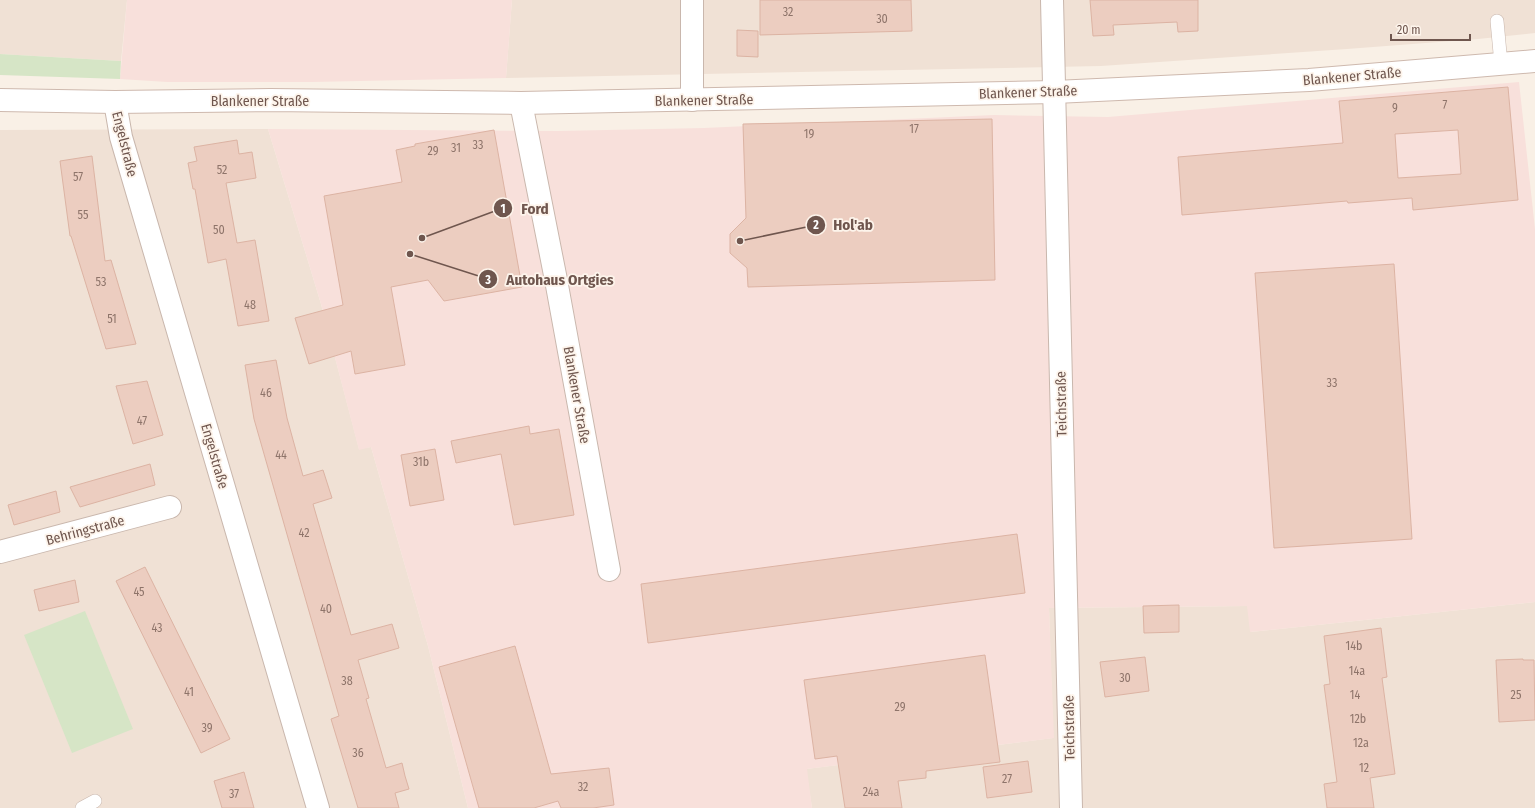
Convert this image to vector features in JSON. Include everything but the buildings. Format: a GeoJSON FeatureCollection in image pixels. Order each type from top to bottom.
{"type":"FeatureCollection","features":[{"type":"Feature","properties":{"kind":"street"},"geometry":{"type":"LineString","coordinates":[[692,0],[692,100]]}},
{"type":"Feature","properties":{"kind":"street","name":"Teichstraße"},"geometry":{"type":"LineString","coordinates":[[1052,0],[1071,808]]}},
{"type":"Feature","properties":{"kind":"street","name":"Blankener Straße"},"geometry":{"type":"LineString","coordinates":[[0,100],[115,102],[270,100],[521,103],[1055,92],[1309,80],[1535,61]]}},
{"type":"Feature","properties":{"kind":"street","name":"Engelstraße"},"geometry":{"type":"LineString","coordinates":[[115,102],[121,137],[318,808]]}},
{"type":"Feature","properties":{"kind":"street","name":"Blankener Straße"},"geometry":{"type":"LineString","coordinates":[[521,103],[558,288],[609,570]]}},
{"type":"Feature","properties":{"kind":"street","name":"Behringstraße"},"geometry":{"type":"LineString","coordinates":[[0,552],[170,507]]}},
{"type":"Feature","properties":{"kind":"lane"},"geometry":{"type":"LineString","coordinates":[[1497,21],[1501,64]]}},
{"type":"Feature","properties":{"kind":"lane"},"geometry":{"type":"LineString","coordinates":[[82,808],[95,801]]}},
{"type":"Feature","properties":{"kind":"shaded area"},"geometry":{"type":"Polygon","coordinates":[[[0,0],[127,0],[121,61],[0,54],[0,0]]]}},
{"type":"Feature","properties":{"kind":"shaded area"},"geometry":{"type":"Polygon","coordinates":[[[127,0],[512,0],[506,78],[312,82],[167,82],[120,79],[127,0]]]}},
{"type":"Feature","properties":{"kind":"shaded area"},"geometry":{"type":"Polygon","coordinates":[[[512,0],[1535,0],[1535,33],[1347,49],[1101,66],[506,78],[512,0]]]}},
{"type":"Feature","properties":{"kind":"shaded area"},"geometry":{"type":"Polygon","coordinates":[[[1519,82],[1535,229],[1535,602],[1250,632],[1247,606],[1049,608],[1054,738],[807,769],[812,808],[468,808],[428,646],[371,447],[359,450],[321,304],[268,129],[558,131],[704,128],[994,115],[1108,117],[1519,82]]]}},
{"type":"Feature","properties":{"kind":"shaded area"},"geometry":{"type":"Polygon","coordinates":[[[268,129],[321,304],[359,449],[371,447],[428,646],[468,808],[0,808],[0,130],[268,129]]]}},
{"type":"Feature","properties":{"kind":"shaded area"},"geometry":{"type":"Polygon","coordinates":[[[1535,602],[1535,808],[812,808],[806,769],[1053,738],[1049,608],[1248,606],[1251,632],[1535,602]]]}},
{"type":"Feature","properties":{"kind":"green space"},"geometry":{"type":"Polygon","coordinates":[[[0,54],[121,61],[120,79],[0,75],[0,54]]]}},
{"type":"Feature","properties":{"kind":"green space"},"geometry":{"type":"Polygon","coordinates":[[[85,611],[133,729],[72,753],[24,635],[85,611]]]}},
{"type":"Feature","properties":{"kind":"place","name":"Ford"},"geometry":{"type":"Point","coordinates":[422,238]}},
{"type":"Feature","properties":{"kind":"place","name":"Hol'ab"},"geometry":{"type":"Point","coordinates":[740,241]}},
{"type":"Feature","properties":{"kind":"place","name":"Autohaus Ortgies"},"geometry":{"type":"Point","coordinates":[410,254]}}]}
